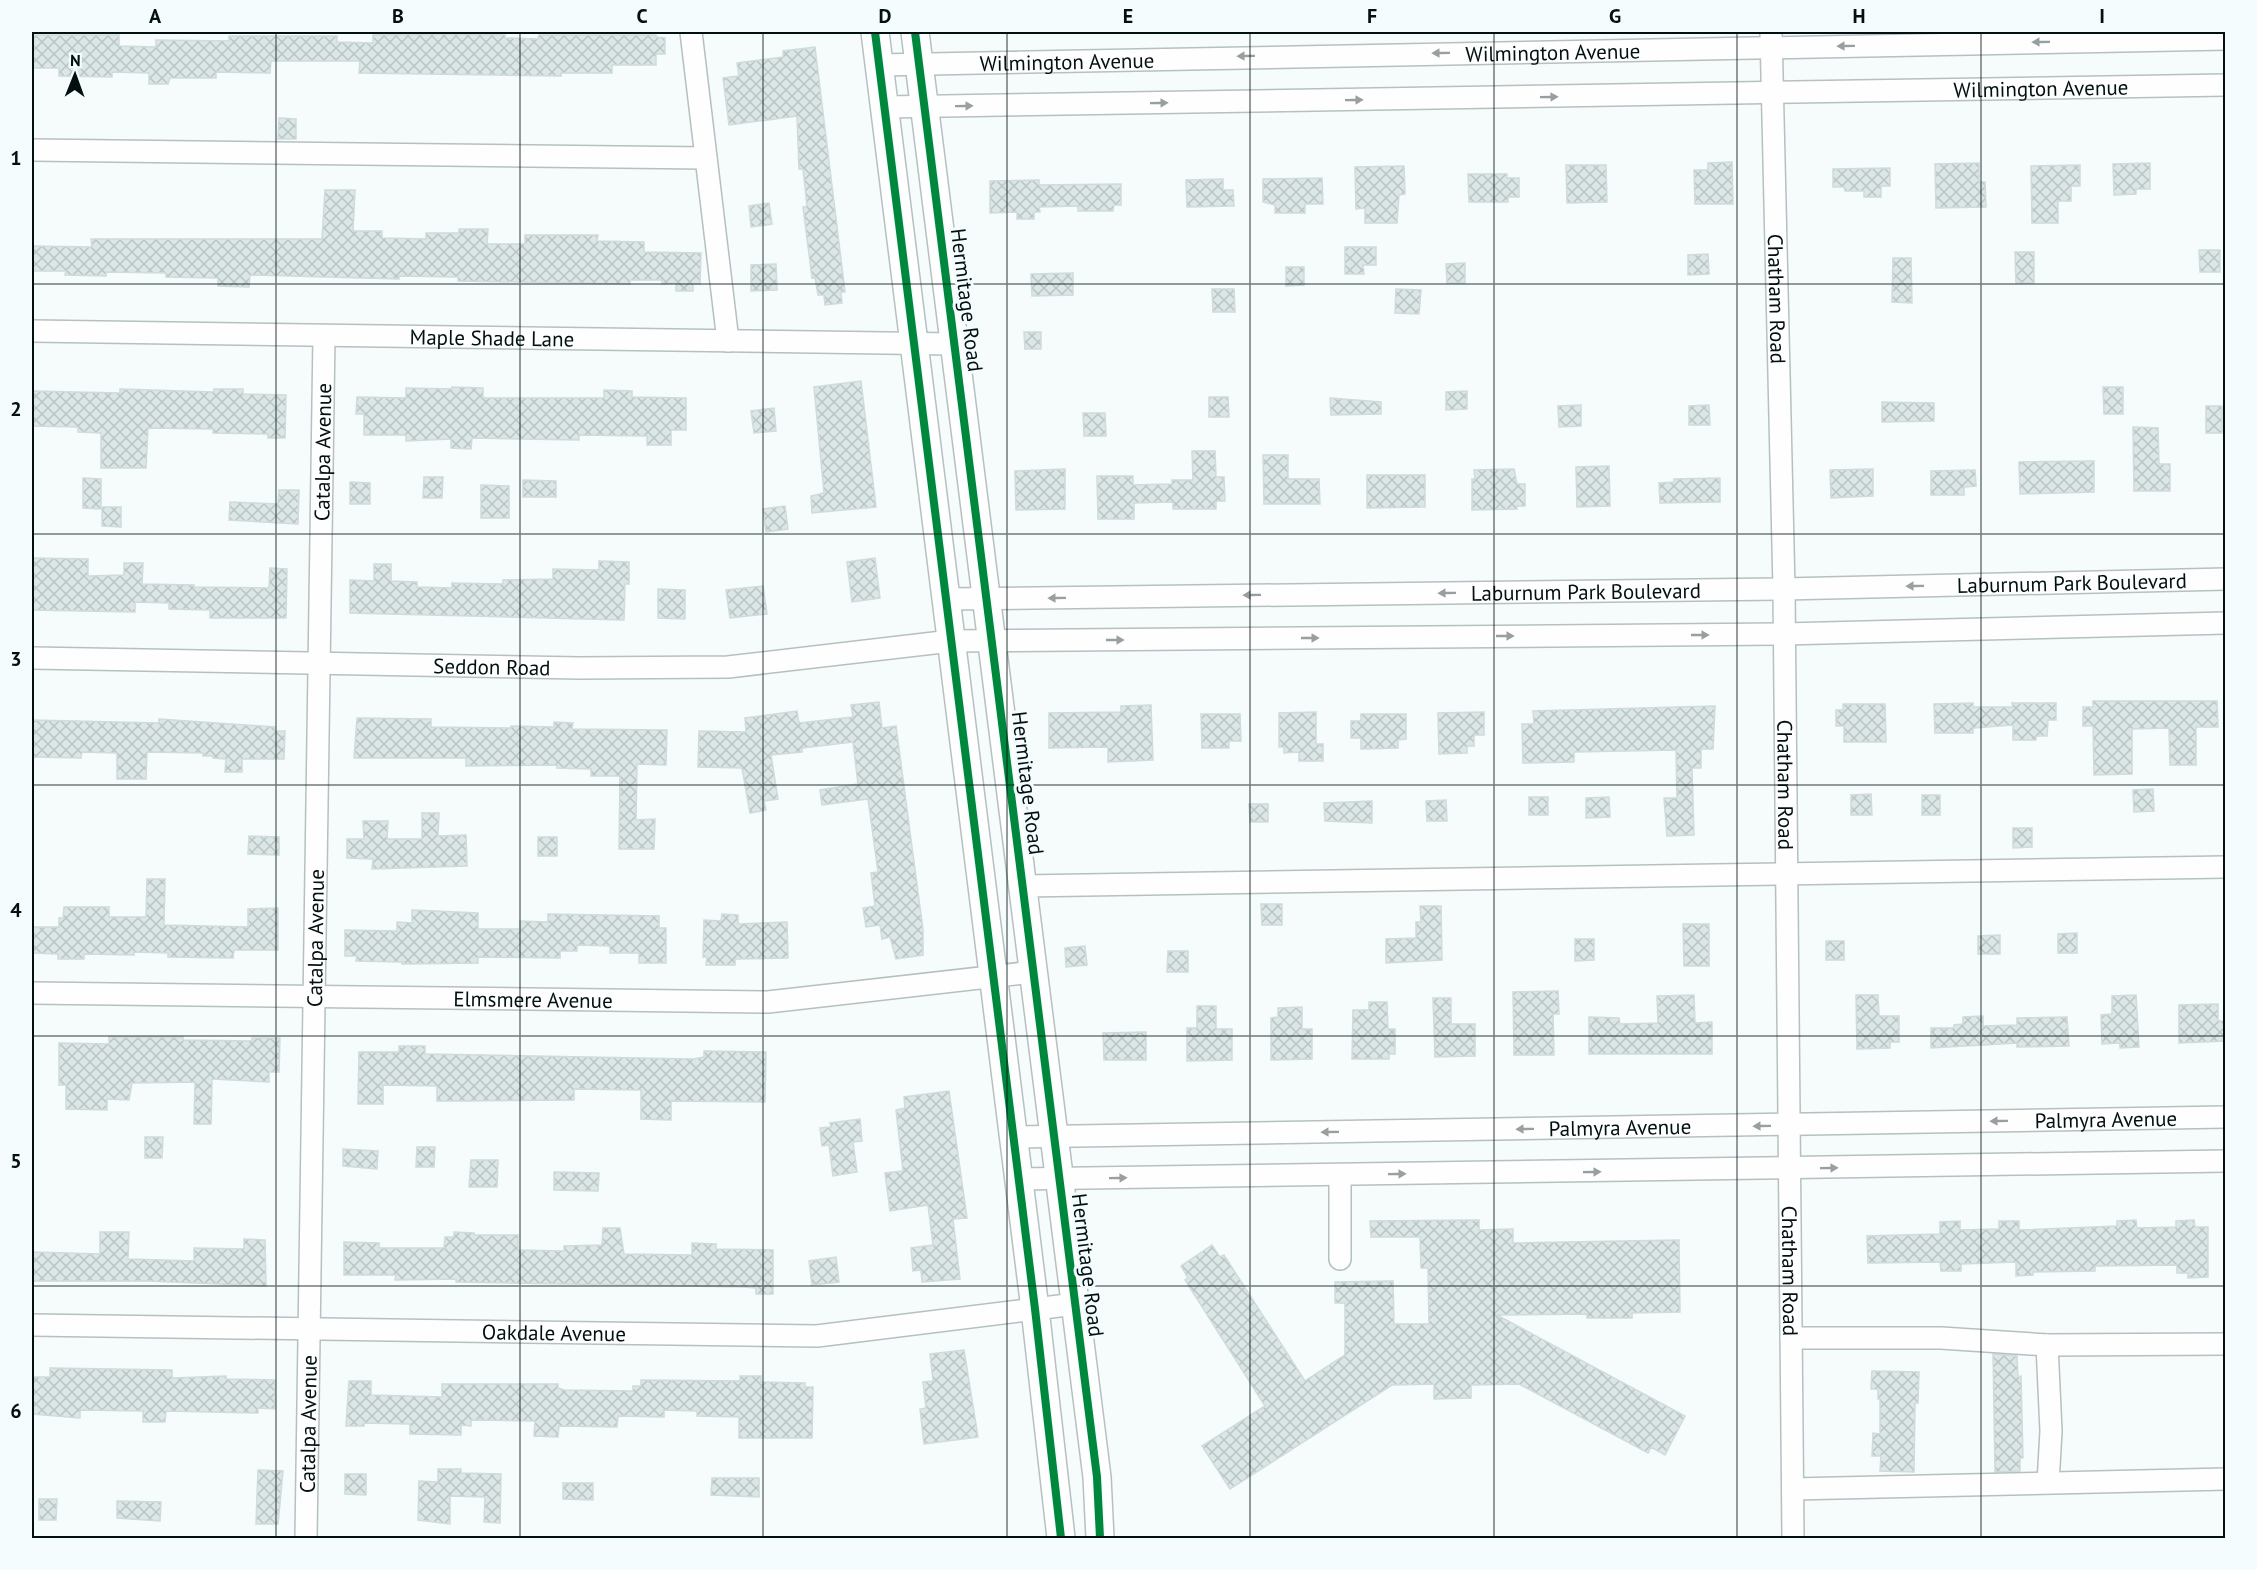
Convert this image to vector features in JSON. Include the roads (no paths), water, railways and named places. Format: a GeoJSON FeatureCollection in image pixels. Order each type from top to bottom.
{"type":"FeatureCollection","features":[{"type":"Feature","properties":{"kind":"main road"},"geometry":{"type":"LineString","coordinates":[[875,32],[1014,1137],[1061,1539]]}},
{"type":"Feature","properties":{"kind":"main road","name":"Hermitage Road"},"geometry":{"type":"LineString","coordinates":[[915,32],[1097,1477],[1100,1539]]}},
{"type":"Feature","properties":{"kind":"street"},"geometry":{"type":"LineString","coordinates":[[691,32],[728,341]]}},
{"type":"Feature","properties":{"kind":"street","name":"Wilmington Avenue"},"geometry":{"type":"LineString","coordinates":[[879,64],[1771,39],[2226,39]]}},
{"type":"Feature","properties":{"kind":"street","name":"Chatham Road"},"geometry":{"type":"LineString","coordinates":[[1771,39],[1784,589],[1793,1539]]}},
{"type":"Feature","properties":{"kind":"street","name":"Wilmington Avenue"},"geometry":{"type":"LineString","coordinates":[[885,107],[2226,85]]}},
{"type":"Feature","properties":{"kind":"street"},"geometry":{"type":"LineString","coordinates":[[32,150],[706,158]]}},
{"type":"Feature","properties":{"kind":"street","name":"Maple Shade Lane"},"geometry":{"type":"LineString","coordinates":[[32,331],[955,344]]}},
{"type":"Feature","properties":{"kind":"street","name":"Catalpa Avenue"},"geometry":{"type":"LineString","coordinates":[[306,1539],[324,336]]}},
{"type":"Feature","properties":{"kind":"street","name":"Laburnum Park Boulevard"},"geometry":{"type":"LineString","coordinates":[[946,599],[1784,589],[2226,579]]}},
{"type":"Feature","properties":{"kind":"street","name":"Laburnum Park Boulevard"},"geometry":{"type":"LineString","coordinates":[[951,641],[1784,634],[2226,623]]}},
{"type":"Feature","properties":{"kind":"street","name":"Seddon Road"},"geometry":{"type":"LineString","coordinates":[[32,658],[318,664],[728,667],[951,641]]}},
{"type":"Feature","properties":{"kind":"street"},"geometry":{"type":"LineString","coordinates":[[1023,886],[2226,867]]}},
{"type":"Feature","properties":{"kind":"street","name":"Elmsmere Avenue"},"geometry":{"type":"LineString","coordinates":[[32,993],[768,1002],[1033,972]]}},
{"type":"Feature","properties":{"kind":"street","name":"Palmyra Avenue"},"geometry":{"type":"LineString","coordinates":[[1014,1137],[2226,1117]]}},
{"type":"Feature","properties":{"kind":"street","name":"Palmyra Avenue"},"geometry":{"type":"LineString","coordinates":[[1019,1179],[2226,1161]]}},
{"type":"Feature","properties":{"kind":"street"},"geometry":{"type":"LineString","coordinates":[[1340,1175],[1340,1259]]}},
{"type":"Feature","properties":{"kind":"street","name":"Oakdale Avenue"},"geometry":{"type":"LineString","coordinates":[[32,1325],[817,1336],[1075,1304]]}},
{"type":"Feature","properties":{"kind":"street"},"geometry":{"type":"LineString","coordinates":[[1791,1338],[1941,1338],[2047,1345],[2226,1344]]}},
{"type":"Feature","properties":{"kind":"street"},"geometry":{"type":"LineString","coordinates":[[2047,1345],[2051,1431],[2048,1483]]}},
{"type":"Feature","properties":{"kind":"street"},"geometry":{"type":"LineString","coordinates":[[1793,1490],[2226,1479]]}}]}
